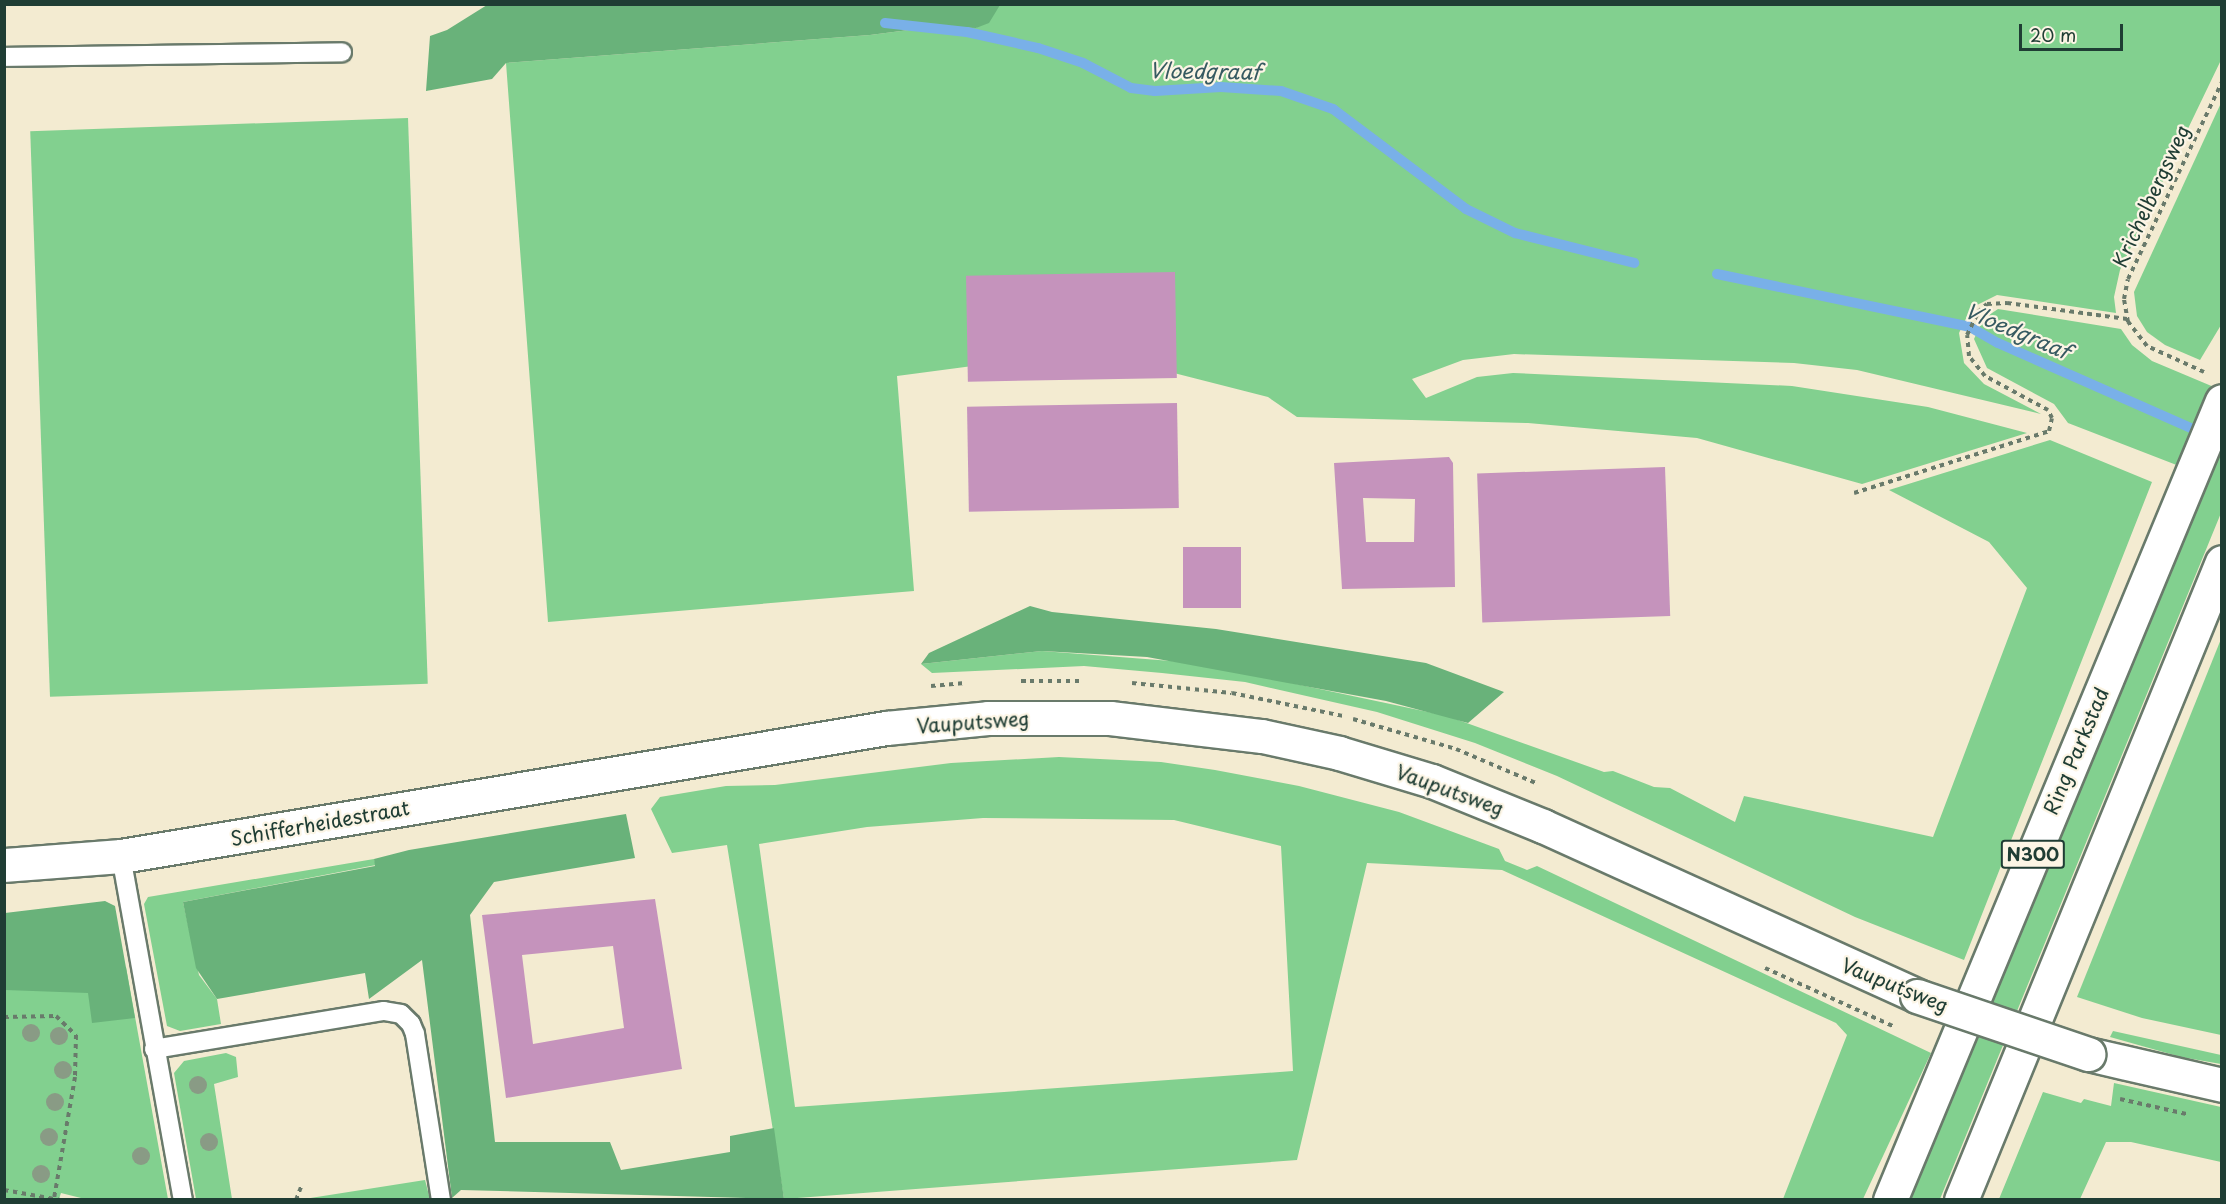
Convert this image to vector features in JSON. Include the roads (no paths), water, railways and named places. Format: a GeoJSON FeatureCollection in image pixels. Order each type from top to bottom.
{"type":"FeatureCollection","features":[{"type":"Feature","properties":{"kind":"main road","name":"Ring Parkstad"},"geometry":{"type":"LineString","coordinates":[[1890,1200],[2177,509],[2216,388]]}},
{"type":"Feature","properties":{"kind":"main road","name":"N300"},"geometry":{"type":"LineString","coordinates":[[1961,1200],[2222,562]]}},
{"type":"Feature","properties":{"kind":"main road","name":"Vauputsweg"},"geometry":{"type":"LineString","coordinates":[[634,769],[886,728],[988,718],[1110,718],[1262,736],[1340,753],[1490,803],[1917,996],[2088,1054],[2222,1085]]}},
{"type":"Feature","properties":{"kind":"main road","name":"Schifferheidestraat"},"geometry":{"type":"LineString","coordinates":[[4,865],[121,856],[634,769]]}},
{"type":"Feature","properties":{"kind":"lane"},"geometry":{"type":"LineString","coordinates":[[4,57],[342,52]]}},
{"type":"Feature","properties":{"kind":"lane"},"geometry":{"type":"LineString","coordinates":[[121,856],[183,1200]]}},
{"type":"Feature","properties":{"kind":"lane"},"geometry":{"type":"LineString","coordinates":[[154,1049],[384,1011],[401,1014],[411,1024],[416,1034],[441,1200]]}},
{"type":"Feature","properties":{"kind":"waterway","name":"Vloedgraaf"},"geometry":{"type":"LineString","coordinates":[[885,23],[967,32],[1038,48],[1083,63],[1131,88],[1155,91],[1221,87],[1281,91],[1333,109],[1466,209],[1515,233],[1634,263]]}},
{"type":"Feature","properties":{"kind":"waterway","name":"Vloedgraaf"},"geometry":{"type":"LineString","coordinates":[[1717,274],[1970,327],[1998,343],[2204,434]]}}]}
